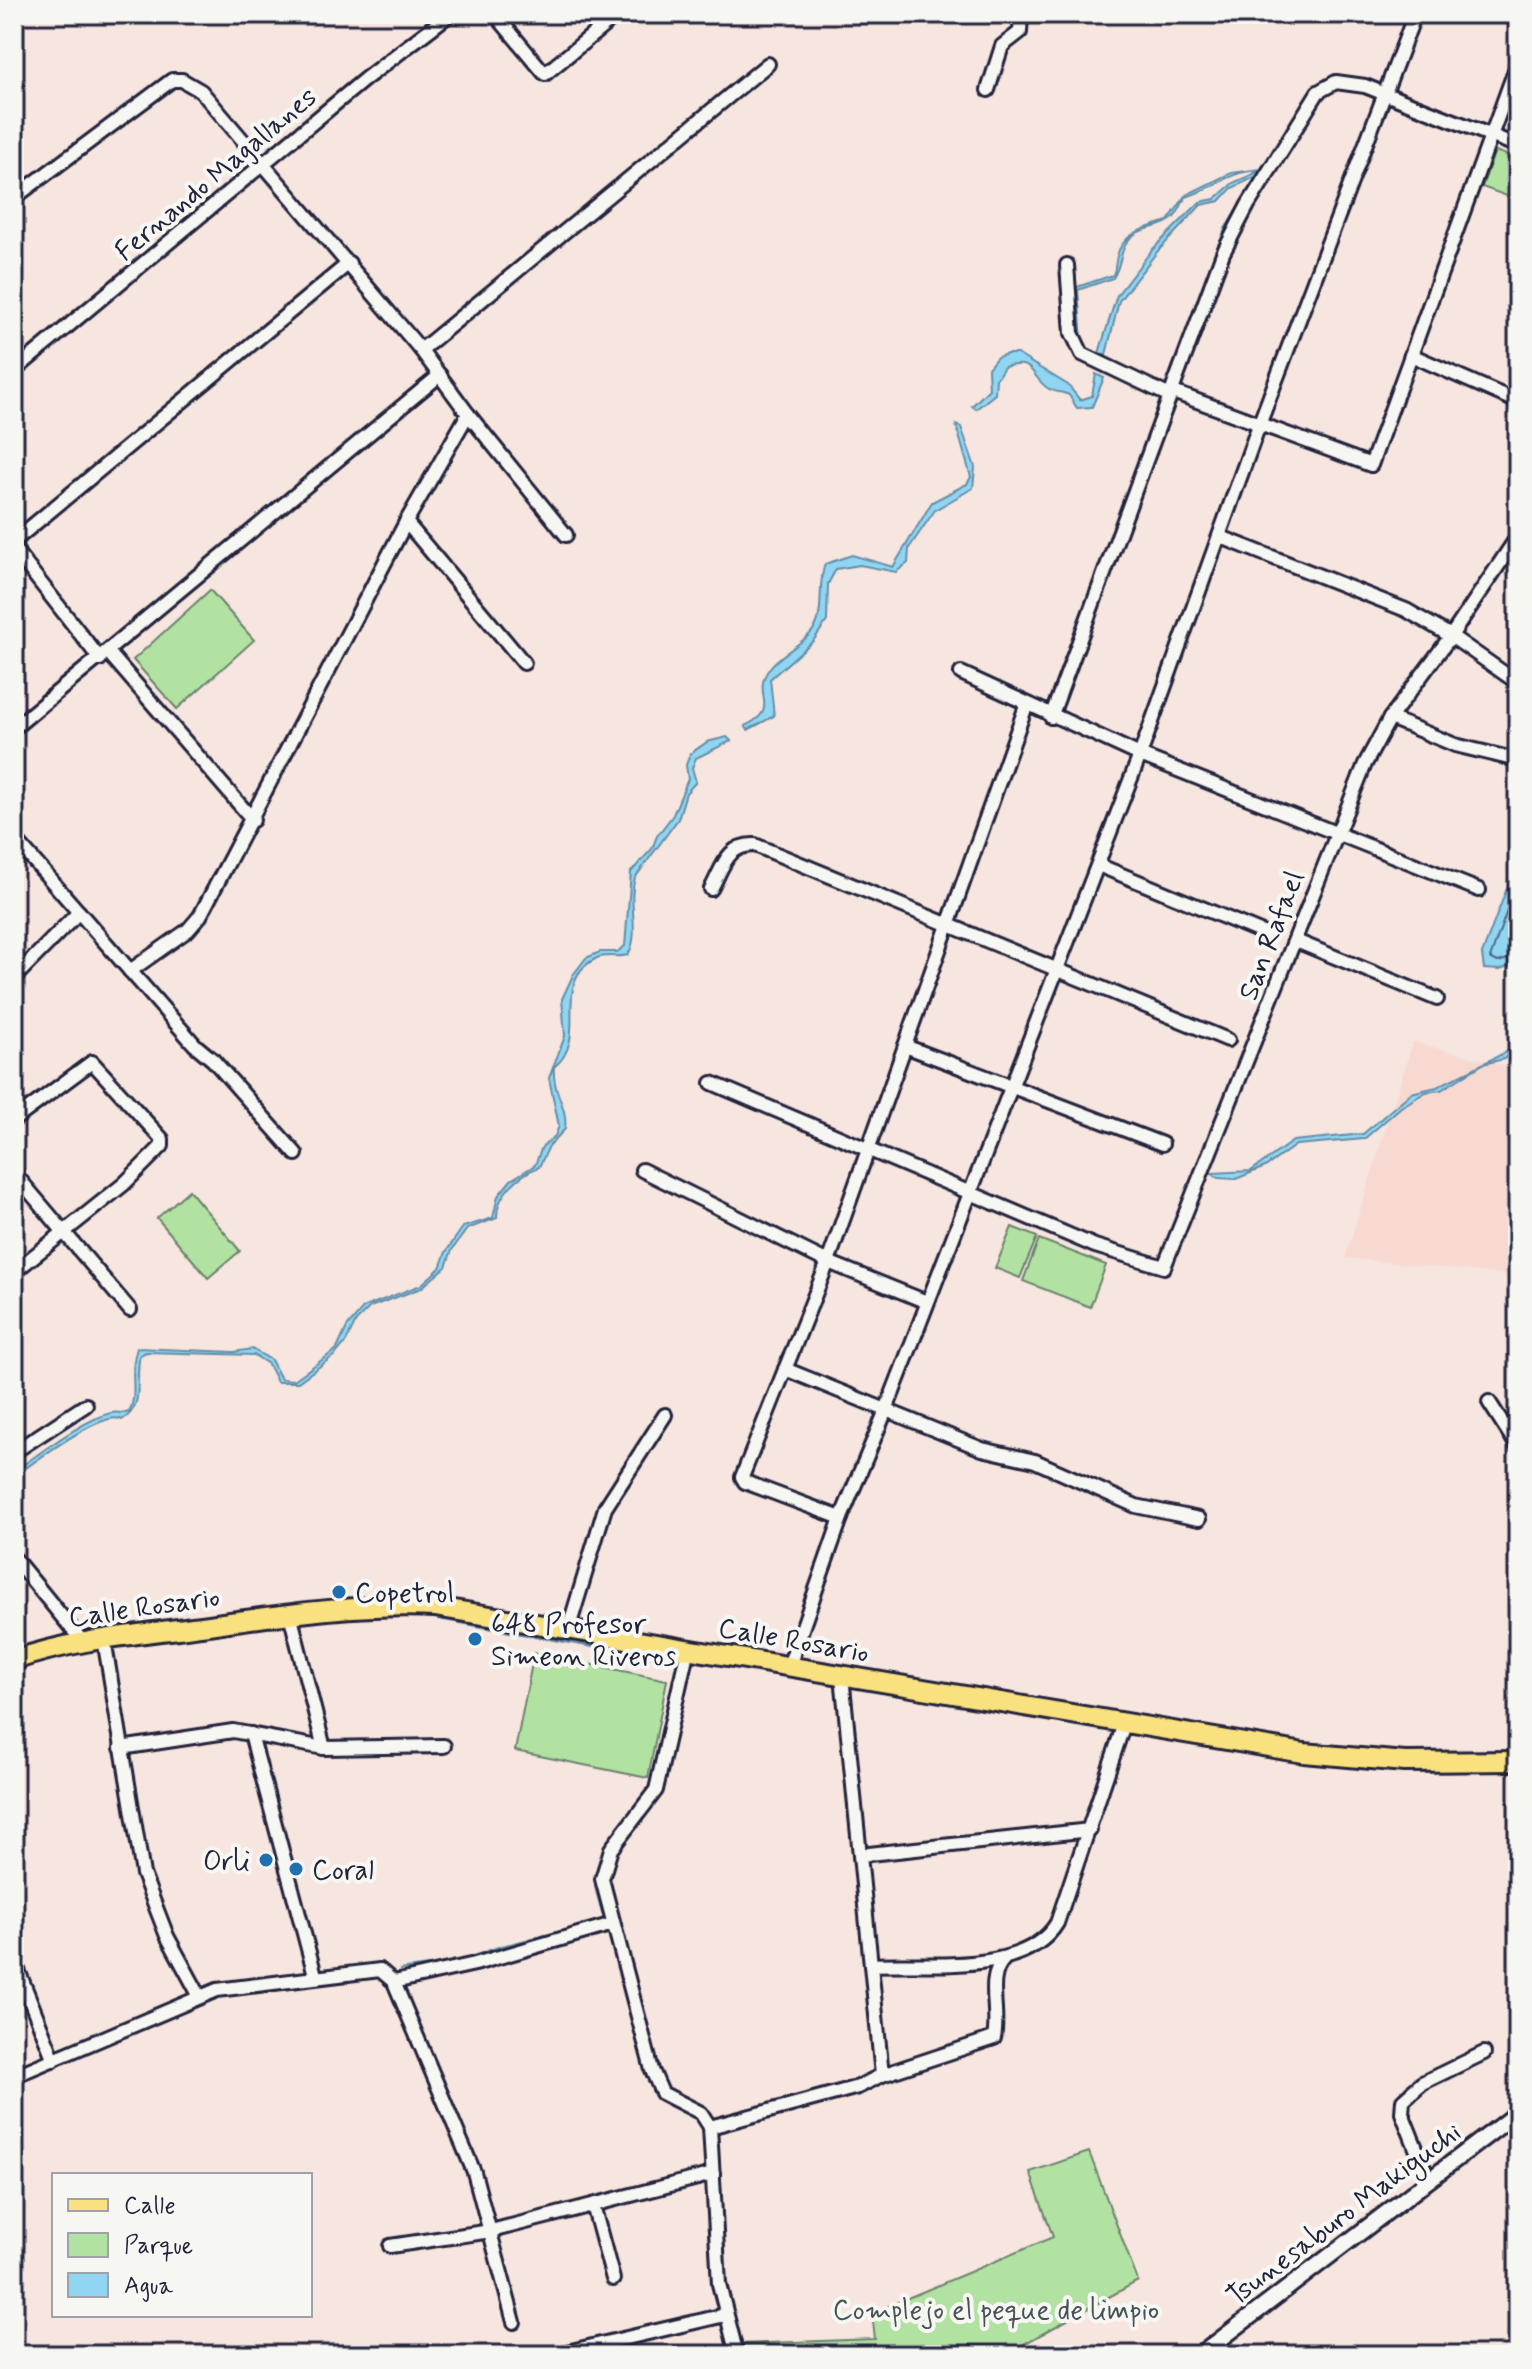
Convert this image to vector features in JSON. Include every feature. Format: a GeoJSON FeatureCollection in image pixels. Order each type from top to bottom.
{"type":"FeatureCollection","features":[{"type":"Feature","properties":{"kind":"main road","name":"Calle Rosario"},"geometry":{"type":"LineString","coordinates":[[14,1660],[82,1641],[290,1614],[411,1605],[569,1627],[1124,1724],[1349,1759],[1518,1761]]}},
{"type":"Feature","properties":{"kind":"street","name":"Fernando Magallanes"},"geometry":{"type":"LineString","coordinates":[[14,371],[450,14]]}},
{"type":"Feature","properties":{"kind":"street"},"geometry":{"type":"LineString","coordinates":[[495,14],[545,74],[618,14]]}},
{"type":"Feature","properties":{"kind":"street"},"geometry":{"type":"LineString","coordinates":[[988,90],[1002,46],[1020,32],[1021,14]]}},
{"type":"Feature","properties":{"kind":"street"},"geometry":{"type":"LineString","coordinates":[[789,1666],[841,1518],[886,1410],[1009,1086],[1140,755],[1259,425],[1415,14]]}},
{"type":"Feature","properties":{"kind":"street"},"geometry":{"type":"LineString","coordinates":[[1067,265],[1072,333],[1082,354],[1172,394],[1371,465],[1518,62]]}},
{"type":"Feature","properties":{"kind":"street"},"geometry":{"type":"LineString","coordinates":[[421,350],[768,64]]}},
{"type":"Feature","properties":{"kind":"street"},"geometry":{"type":"LineString","coordinates":[[14,198],[172,80],[182,80],[201,91],[421,350],[468,414],[566,535]]}},
{"type":"Feature","properties":{"kind":"street"},"geometry":{"type":"LineString","coordinates":[[1051,717],[1223,253],[1248,205],[1318,92],[1326,86],[1346,82],[1518,146]]}},
{"type":"Feature","properties":{"kind":"street"},"geometry":{"type":"LineString","coordinates":[[14,541],[349,263]]}},
{"type":"Feature","properties":{"kind":"street"},"geometry":{"type":"LineString","coordinates":[[1411,355],[1518,402]]}},
{"type":"Feature","properties":{"kind":"street"},"geometry":{"type":"LineString","coordinates":[[14,728],[440,375]]}},
{"type":"Feature","properties":{"kind":"street"},"geometry":{"type":"LineString","coordinates":[[130,971],[188,930],[200,916],[253,820],[406,522],[468,414]]}},
{"type":"Feature","properties":{"kind":"street"},"geometry":{"type":"LineString","coordinates":[[406,522],[524,663]]}},
{"type":"Feature","properties":{"kind":"street","name":"San Rafael"},"geometry":{"type":"LineString","coordinates":[[970,1193],[1095,1246],[1164,1267],[1296,941],[1335,833],[1390,718],[1451,636],[1518,536]]}},
{"type":"Feature","properties":{"kind":"street"},"geometry":{"type":"LineString","coordinates":[[1221,537],[1406,610],[1451,636],[1518,683]]}},
{"type":"Feature","properties":{"kind":"street"},"geometry":{"type":"LineString","coordinates":[[14,549],[104,655],[253,820]]}},
{"type":"Feature","properties":{"kind":"street"},"geometry":{"type":"LineString","coordinates":[[961,673],[1026,706],[1140,755],[1479,890]]}},
{"type":"Feature","properties":{"kind":"street"},"geometry":{"type":"LineString","coordinates":[[841,1518],[743,1480],[828,1262],[865,1150],[950,925],[1026,706]]}},
{"type":"Feature","properties":{"kind":"street"},"geometry":{"type":"LineString","coordinates":[[1390,718],[1455,745],[1517,760]]}},
{"type":"Feature","properties":{"kind":"street"},"geometry":{"type":"LineString","coordinates":[[14,838],[296,1154]]}},
{"type":"Feature","properties":{"kind":"street"},"geometry":{"type":"LineString","coordinates":[[711,889],[732,849],[741,844],[755,845],[1228,1040]]}},
{"type":"Feature","properties":{"kind":"street"},"geometry":{"type":"LineString","coordinates":[[1098,865],[1265,934]]}},
{"type":"Feature","properties":{"kind":"street"},"geometry":{"type":"LineString","coordinates":[[14,978],[79,912]]}},
{"type":"Feature","properties":{"kind":"street"},"geometry":{"type":"LineString","coordinates":[[1296,941],[1437,999]]}},
{"type":"Feature","properties":{"kind":"street"},"geometry":{"type":"LineString","coordinates":[[905,1046],[1162,1144]]}},
{"type":"Feature","properties":{"kind":"street"},"geometry":{"type":"LineString","coordinates":[[14,1120],[92,1062],[162,1139],[159,1152],[14,1272]]}},
{"type":"Feature","properties":{"kind":"street"},"geometry":{"type":"LineString","coordinates":[[712,1083],[970,1193]]}},
{"type":"Feature","properties":{"kind":"street"},"geometry":{"type":"LineString","coordinates":[[642,1170],[828,1262],[927,1302]]}},
{"type":"Feature","properties":{"kind":"street"},"geometry":{"type":"LineString","coordinates":[[14,1173],[130,1310]]}},
{"type":"Feature","properties":{"kind":"street"},"geometry":{"type":"LineString","coordinates":[[785,1369],[982,1449],[1035,1461],[1136,1506],[1199,1519]]}},
{"type":"Feature","properties":{"kind":"street"},"geometry":{"type":"LineString","coordinates":[[1489,1402],[1518,1447]]}},
{"type":"Feature","properties":{"kind":"street"},"geometry":{"type":"LineString","coordinates":[[14,1452],[86,1405]]}},
{"type":"Feature","properties":{"kind":"street"},"geometry":{"type":"LineString","coordinates":[[569,1627],[605,1508],[665,1415]]}},
{"type":"Feature","properties":{"kind":"street"},"geometry":{"type":"LineString","coordinates":[[14,1558],[82,1641]]}},
{"type":"Feature","properties":{"kind":"street"},"geometry":{"type":"LineString","coordinates":[[290,1614],[324,1748]]}},
{"type":"Feature","properties":{"kind":"street"},"geometry":{"type":"LineString","coordinates":[[104,1639],[143,1874],[167,1936],[199,1995]]}},
{"type":"Feature","properties":{"kind":"street"},"geometry":{"type":"LineString","coordinates":[[688,1648],[656,1790],[626,1827],[603,1867],[603,1892],[656,2081],[670,2098],[701,2113],[710,2127],[718,2272],[725,2315],[737,2355]]}},
{"type":"Feature","properties":{"kind":"street"},"geometry":{"type":"LineString","coordinates":[[842,1676],[882,2075]]}},
{"type":"Feature","properties":{"kind":"street"},"geometry":{"type":"LineString","coordinates":[[871,1965],[1004,1959],[1035,1948],[1052,1931],[1090,1830],[1124,1724]]}},
{"type":"Feature","properties":{"kind":"street"},"geometry":{"type":"LineString","coordinates":[[121,1748],[233,1731],[324,1748],[444,1746]]}},
{"type":"Feature","properties":{"kind":"street"},"geometry":{"type":"LineString","coordinates":[[251,1734],[315,1975]]}},
{"type":"Feature","properties":{"kind":"street"},"geometry":{"type":"LineString","coordinates":[[860,1855],[1090,1830]]}},
{"type":"Feature","properties":{"kind":"street"},"geometry":{"type":"LineString","coordinates":[[394,1982],[475,1964],[613,1924]]}},
{"type":"Feature","properties":{"kind":"street"},"geometry":{"type":"LineString","coordinates":[[710,2127],[858,2087],[882,2075],[994,2038],[998,2016],[994,1977],[1004,1959]]}},
{"type":"Feature","properties":{"kind":"street"},"geometry":{"type":"LineString","coordinates":[[14,1960],[54,2060]]}},
{"type":"Feature","properties":{"kind":"street"},"geometry":{"type":"LineString","coordinates":[[14,2076],[199,1995],[375,1968],[394,1982],[474,2172],[514,2322]]}},
{"type":"Feature","properties":{"kind":"street"},"geometry":{"type":"LineString","coordinates":[[1429,2181],[1402,2113],[1403,2100],[1422,2083],[1484,2053]]}},
{"type":"Feature","properties":{"kind":"street","name":"Tsunesaburo Makiguchi"},"geometry":{"type":"LineString","coordinates":[[1200,2355],[1518,2112]]}},
{"type":"Feature","properties":{"kind":"street"},"geometry":{"type":"LineString","coordinates":[[390,2246],[491,2231],[713,2174]]}},
{"type":"Feature","properties":{"kind":"street"},"geometry":{"type":"LineString","coordinates":[[593,2205],[613,2279]]}},
{"type":"Feature","properties":{"kind":"street"},"geometry":{"type":"LineString","coordinates":[[554,2355],[725,2315]]}},
{"type":"Feature","properties":{"kind":"shaded area"},"geometry":{"type":"Polygon","coordinates":[[[1413,1042],[1518,1069],[1518,1276],[1345,1258],[1413,1042]]]}},
{"type":"Feature","properties":{"kind":"green space"},"geometry":{"type":"Polygon","coordinates":[[[1495,151],[1518,159],[1518,200],[1482,187],[1495,151]]]}},
{"type":"Feature","properties":{"kind":"green space"},"geometry":{"type":"Polygon","coordinates":[[[210,590],[254,640],[177,709],[133,660],[210,590]]]}},
{"type":"Feature","properties":{"kind":"green space"},"geometry":{"type":"Polygon","coordinates":[[[189,1190],[240,1251],[208,1278],[157,1218],[189,1190]]]}},
{"type":"Feature","properties":{"kind":"green space"},"geometry":{"type":"Polygon","coordinates":[[[1012,1227],[1037,1237],[1020,1278],[995,1268],[1012,1227]]]}},
{"type":"Feature","properties":{"kind":"green space"},"geometry":{"type":"Polygon","coordinates":[[[1039,1239],[1106,1265],[1090,1307],[1023,1281],[1039,1239]]]}},
{"type":"Feature","properties":{"kind":"green space"},"geometry":{"type":"Polygon","coordinates":[[[534,1653],[667,1680],[648,1778],[515,1751],[534,1653]]]}},
{"type":"Feature","properties":{"kind":"green space","name":"Complejo el peque de limpio"},"geometry":{"type":"Polygon","coordinates":[[[1089,2152],[1138,2281],[1022,2345],[1025,2355],[745,2355],[742,2344],[875,2339],[872,2313],[1053,2237],[1030,2172],[1089,2152]]]}},
{"type":"Feature","properties":{"kind":"water"},"geometry":{"type":"Polygon","coordinates":[[[1285,136],[1235,213],[1257,176],[1232,188],[1220,201],[1201,205],[1157,252],[1119,301],[1106,355],[1099,353],[1117,295],[1152,250],[1200,202],[1215,199],[1233,183],[1260,171],[1231,176],[1186,197],[1168,221],[1186,195],[1231,173],[1261,169],[1285,136]]]}},
{"type":"Feature","properties":{"kind":"water"},"geometry":{"type":"Polygon","coordinates":[[[1234,214],[1166,388],[1225,229],[1234,214]]]}},
{"type":"Feature","properties":{"kind":"water"},"geometry":{"type":"Polygon","coordinates":[[[1168,221],[1131,237],[1113,278],[1078,290],[1082,340],[1077,291],[1074,288],[1113,275],[1120,248],[1130,236],[1168,221]]]}},
{"type":"Feature","properties":{"kind":"water"},"geometry":{"type":"Polygon","coordinates":[[[1017,354],[1068,385],[1080,400],[1092,396],[1096,374],[1104,378],[1092,407],[1077,408],[1069,395],[1049,389],[1027,367],[1015,365],[1004,367],[996,379],[995,394],[976,409],[972,406],[989,389],[988,368],[997,357],[1017,354]]]}},
{"type":"Feature","properties":{"kind":"water"},"geometry":{"type":"Polygon","coordinates":[[[956,425],[961,427],[975,467],[973,488],[935,510],[909,548],[908,563],[896,572],[860,565],[836,569],[828,584],[827,621],[813,641],[770,679],[774,716],[748,730],[745,726],[762,713],[764,678],[769,669],[815,628],[825,564],[852,555],[893,567],[932,502],[967,484],[971,477],[956,425]]]}},
{"type":"Feature","properties":{"kind":"water"},"geometry":{"type":"Polygon","coordinates":[[[727,737],[731,741],[696,758],[692,768],[696,782],[686,793],[678,819],[635,878],[632,897],[634,927],[628,955],[597,958],[583,968],[575,981],[570,1041],[565,1055],[554,1067],[565,1129],[549,1146],[539,1167],[523,1175],[504,1194],[497,1218],[467,1229],[452,1250],[446,1267],[421,1288],[370,1307],[356,1321],[346,1342],[335,1355],[298,1382],[277,1382],[268,1364],[254,1355],[146,1352],[140,1355],[137,1400],[129,1414],[122,1420],[113,1418],[85,1429],[14,1477],[14,1471],[87,1423],[111,1413],[129,1412],[137,1348],[234,1352],[252,1349],[271,1360],[281,1379],[294,1380],[337,1349],[347,1327],[364,1307],[421,1285],[440,1268],[446,1252],[463,1227],[493,1218],[498,1196],[511,1180],[535,1165],[542,1147],[555,1136],[559,1126],[549,1078],[565,1036],[562,999],[573,975],[586,958],[600,952],[617,952],[625,946],[631,872],[652,849],[657,836],[673,815],[688,779],[686,765],[690,754],[707,742],[727,737]]]}},
{"type":"Feature","properties":{"kind":"water"},"geometry":{"type":"Polygon","coordinates":[[[1518,859],[1518,963],[1500,970],[1484,969],[1482,954],[1518,859]]]}},
{"type":"Feature","properties":{"kind":"water"},"geometry":{"type":"Polygon","coordinates":[[[1518,1046],[1504,1059],[1483,1064],[1441,1090],[1426,1092],[1401,1107],[1364,1139],[1296,1145],[1265,1167],[1236,1179],[1218,1178],[1211,1173],[1251,1171],[1293,1141],[1363,1134],[1411,1093],[1437,1087],[1518,1046]]]}},
{"type":"Feature","properties":{"kind":"water"},"geometry":{"type":"Polygon","coordinates":[[[428,1616],[681,1661],[653,1787],[651,1790],[638,1805],[652,1787],[680,1663],[428,1617],[360,1617],[428,1616]]]}},
{"type":"Feature","properties":{"kind":"water"},"geometry":{"type":"Polygon","coordinates":[[[626,1820],[598,1865],[603,1853],[626,1820]]]}},
{"type":"Feature","properties":{"kind":"water"},"geometry":{"type":"Polygon","coordinates":[[[596,1877],[605,1920],[461,1961],[498,1947],[604,1920],[595,1887],[596,1877]]]}},
{"type":"Feature","properties":{"kind":"place","name":"Copetrol"},"geometry":{"type":"Point","coordinates":[339,1592]}},
{"type":"Feature","properties":{"kind":"place","name":"648 Profesor Simeon Riveros"},"geometry":{"type":"Point","coordinates":[475,1639]}},
{"type":"Feature","properties":{"kind":"place","name":"Orli"},"geometry":{"type":"Point","coordinates":[266,1860]}},
{"type":"Feature","properties":{"kind":"place","name":"Coral"},"geometry":{"type":"Point","coordinates":[296,1869]}}]}
